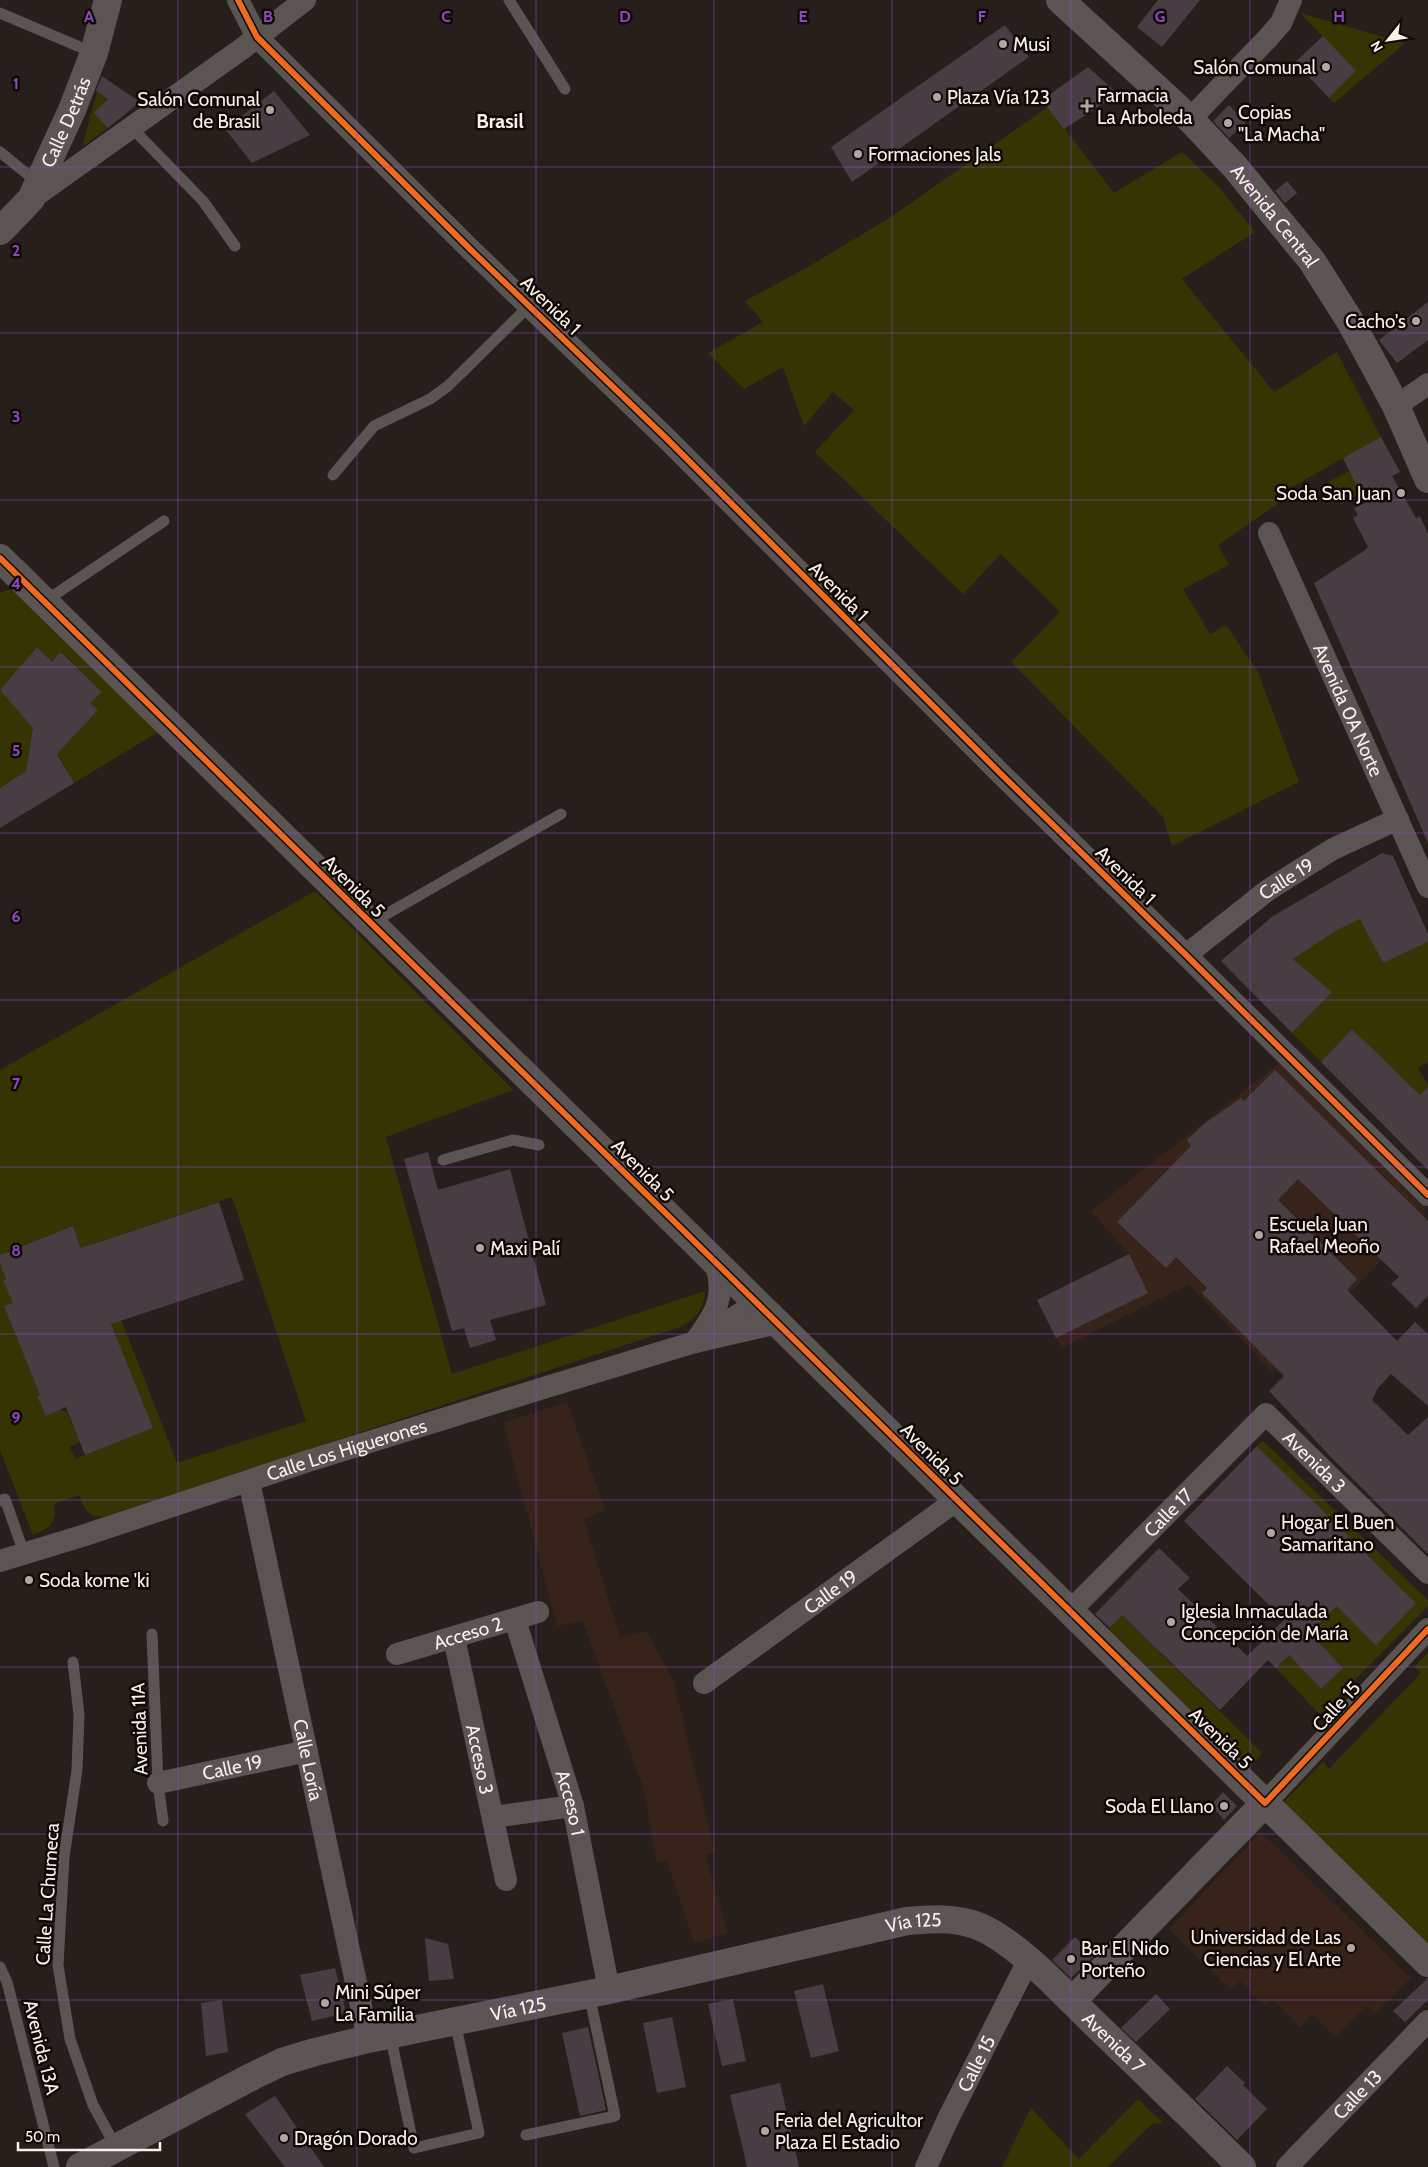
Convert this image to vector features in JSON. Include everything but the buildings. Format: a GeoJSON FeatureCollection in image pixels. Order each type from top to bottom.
{"type":"FeatureCollection","features":[{"type":"Feature","properties":{"kind":"main road","name":"Avenida Central"},"geometry":{"type":"LineString","coordinates":[[1060,0],[1190,119],[1235,167],[1312,261],[1350,321],[1396,406],[1428,479]]}},
{"type":"Feature","properties":{"kind":"main road","name":"Avenida 5"},"geometry":{"type":"LineString","coordinates":[[1265,1803],[1428,1963]]}},
{"type":"Feature","properties":{"kind":"main road","name":"Calle 15"},"geometry":{"type":"LineString","coordinates":[[1072,2001],[1265,1803]]}},
{"type":"Feature","properties":{"kind":"main road","name":"Vía 125"},"geometry":{"type":"LineString","coordinates":[[80,2167],[253,2076],[282,2062],[315,2052],[454,2020],[599,1992],[907,1921],[951,1919],[978,1926]]}},
{"type":"Feature","properties":{"kind":"main road","name":"Avenida 7"},"geometry":{"type":"LineString","coordinates":[[978,1926],[1002,1939],[1042,1971],[1242,2167]]}},
{"type":"Feature","properties":{"kind":"street","name":"Calle Detrás"},"geometry":{"type":"LineString","coordinates":[[0,231],[34,191],[72,110],[94,54],[108,0]]}},
{"type":"Feature","properties":{"kind":"street","name":"Avenida 1"},"geometry":{"type":"LineString","coordinates":[[238,0],[257,37],[529,306],[674,446],[994,767],[1186,954],[1428,1195]]}},
{"type":"Feature","properties":{"kind":"street"},"geometry":{"type":"LineString","coordinates":[[34,191],[132,128],[305,0]]}},
{"type":"Feature","properties":{"kind":"street"},"geometry":{"type":"LineString","coordinates":[[1190,119],[1281,23],[1291,0]]}},
{"type":"Feature","properties":{"kind":"street"},"geometry":{"type":"LineString","coordinates":[[1396,406],[1428,384]]}},
{"type":"Feature","properties":{"kind":"street","name":"Avenida 0A Norte"},"geometry":{"type":"LineString","coordinates":[[1269,533],[1428,887]]}},
{"type":"Feature","properties":{"kind":"street","name":"Avenida 5"},"geometry":{"type":"LineString","coordinates":[[0,558],[1265,1803]]}},
{"type":"Feature","properties":{"kind":"street","name":"Calle 19"},"geometry":{"type":"LineString","coordinates":[[1186,954],[1268,890],[1333,849],[1398,819]]}},
{"type":"Feature","properties":{"kind":"street"},"geometry":{"type":"LineString","coordinates":[[694,1342],[710,1321],[719,1300],[721,1280],[715,1262]]}},
{"type":"Feature","properties":{"kind":"street","name":"Calle Los Higuerones"},"geometry":{"type":"LineString","coordinates":[[694,1342],[756,1302]]}},
{"type":"Feature","properties":{"kind":"street","name":"Calle Los Higuerones"},"geometry":{"type":"LineString","coordinates":[[0,1561],[540,1389],[694,1342],[778,1324]]}},
{"type":"Feature","properties":{"kind":"street","name":"Avenida 3"},"geometry":{"type":"LineString","coordinates":[[1266,1414],[1428,1573]]}},
{"type":"Feature","properties":{"kind":"street","name":"Calle 17"},"geometry":{"type":"LineString","coordinates":[[1070,1611],[1266,1414]]}},
{"type":"Feature","properties":{"kind":"street","name":"Calle Loría"},"geometry":{"type":"LineString","coordinates":[[249,1482],[307,1751],[379,2037]]}},
{"type":"Feature","properties":{"kind":"street","name":"Calle 19"},"geometry":{"type":"LineString","coordinates":[[704,1683],[957,1500]]}},
{"type":"Feature","properties":{"kind":"street","name":"Acceso 2"},"geometry":{"type":"LineString","coordinates":[[397,1654],[538,1612]]}},
{"type":"Feature","properties":{"kind":"street","name":"Acceso 1"},"geometry":{"type":"LineString","coordinates":[[515,1620],[573,1806],[599,1992]]}},
{"type":"Feature","properties":{"kind":"street","name":"Calle 15"},"geometry":{"type":"LineString","coordinates":[[1265,1803],[1428,1629]]}},
{"type":"Feature","properties":{"kind":"street","name":"Acceso 3"},"geometry":{"type":"LineString","coordinates":[[454,1638],[506,1880]]}},
{"type":"Feature","properties":{"kind":"street","name":"Calle 19"},"geometry":{"type":"LineString","coordinates":[[158,1783],[307,1751]]}},
{"type":"Feature","properties":{"kind":"street"},"geometry":{"type":"LineString","coordinates":[[493,1817],[573,1806]]}},
{"type":"Feature","properties":{"kind":"street","name":"Calle 15"},"geometry":{"type":"LineString","coordinates":[[926,2167],[1028,1961]]}},
{"type":"Feature","properties":{"kind":"street","name":"Calle 13"},"geometry":{"type":"LineString","coordinates":[[1287,2167],[1406,2052],[1428,2021]]}},
{"type":"Feature","properties":{"kind":"lane"},"geometry":{"type":"LineString","coordinates":[[509,0],[565,89]]}},
{"type":"Feature","properties":{"kind":"lane"},"geometry":{"type":"LineString","coordinates":[[0,13],[94,54]]}},
{"type":"Feature","properties":{"kind":"lane"},"geometry":{"type":"LineString","coordinates":[[132,128],[203,201],[235,246]]}},
{"type":"Feature","properties":{"kind":"lane"},"geometry":{"type":"LineString","coordinates":[[0,152],[34,191]]}},
{"type":"Feature","properties":{"kind":"lane"},"geometry":{"type":"LineString","coordinates":[[334,475],[374,426],[430,399],[448,386],[529,306]]}},
{"type":"Feature","properties":{"kind":"lane"},"geometry":{"type":"LineString","coordinates":[[44,602],[164,520]]}},
{"type":"Feature","properties":{"kind":"lane"},"geometry":{"type":"LineString","coordinates":[[371,923],[561,814]]}},
{"type":"Feature","properties":{"kind":"lane"},"geometry":{"type":"LineString","coordinates":[[513,1140],[539,1145],[516,1147],[443,1164],[513,1140]]}},
{"type":"Feature","properties":{"kind":"lane"},"geometry":{"type":"LineString","coordinates":[[2,1500],[24,1553]]}},
{"type":"Feature","properties":{"kind":"lane","name":"Avenida 11A"},"geometry":{"type":"LineString","coordinates":[[152,1634],[158,1783],[163,1822]]}},
{"type":"Feature","properties":{"kind":"lane","name":"Calle La Chumeca"},"geometry":{"type":"LineString","coordinates":[[73,1662],[79,1716],[78,1770],[64,1858],[58,1965],[70,2039],[93,2105],[117,2149]]}},
{"type":"Feature","properties":{"kind":"lane","name":"Avenida 13A"},"geometry":{"type":"LineString","coordinates":[[0,1967],[10,1992],[54,2167]]}},
{"type":"Feature","properties":{"kind":"lane"},"geometry":{"type":"LineString","coordinates":[[526,2135],[615,2116],[599,1992]]}},
{"type":"Feature","properties":{"kind":"lane"},"geometry":{"type":"LineString","coordinates":[[379,2037],[414,2148],[442,2142],[479,2133],[454,2020]]}},
{"type":"Feature","properties":{"kind":"shaded area"},"geometry":{"type":"Polygon","coordinates":[[[1300,13],[1405,43],[1334,103],[1329,98],[1356,71],[1300,13]]]}},
{"type":"Feature","properties":{"kind":"shaded area"},"geometry":{"type":"Polygon","coordinates":[[[97,92],[108,100],[95,113],[108,128],[82,147],[97,92]]]}},
{"type":"Feature","properties":{"kind":"shaded area"},"geometry":{"type":"Polygon","coordinates":[[[1048,107],[1114,193],[1182,152],[1219,187],[1255,232],[1182,279],[1274,392],[1337,352],[1381,437],[1276,496],[1279,503],[1218,545],[1229,565],[1183,589],[1210,634],[1226,625],[1258,672],[1299,782],[1172,846],[1163,817],[1011,662],[1060,612],[1001,554],[963,594],[815,452],[854,410],[833,392],[804,426],[783,367],[744,389],[708,353],[763,322],[745,301],[808,267],[891,217],[1048,107]]]}},
{"type":"Feature","properties":{"kind":"shaded area"},"geometry":{"type":"Polygon","coordinates":[[[1349,471],[1361,494],[1341,505],[1328,482],[1349,471]]]}},
{"type":"Feature","properties":{"kind":"shaded area"},"geometry":{"type":"Polygon","coordinates":[[[14,588],[158,732],[74,783],[45,731],[62,749],[98,710],[90,703],[102,692],[62,652],[52,662],[37,647],[0,690],[0,593],[14,588]]]}},
{"type":"Feature","properties":{"kind":"shaded area"},"geometry":{"type":"Polygon","coordinates":[[[0,690],[33,728],[26,771],[0,788],[0,690]]]}},
{"type":"Feature","properties":{"kind":"shaded area"},"geometry":{"type":"Polygon","coordinates":[[[315,891],[513,1090],[386,1137],[452,1374],[705,1291],[703,1303],[695,1317],[680,1327],[103,1517],[90,1513],[79,1495],[54,1504],[55,1516],[51,1524],[33,1535],[0,1450],[0,1264],[2,1270],[39,1265],[4,1279],[13,1303],[4,1306],[40,1395],[38,1396],[46,1416],[60,1410],[67,1412],[80,1442],[70,1447],[75,1459],[152,1428],[73,1226],[0,1255],[0,1070],[315,891]],[[232,1197],[92,1244],[177,1463],[306,1421],[232,1197]]]}},
{"type":"Feature","properties":{"kind":"shaded area"},"geometry":{"type":"Polygon","coordinates":[[[1360,919],[1383,963],[1428,942],[1428,1062],[1418,1068],[1428,1085],[1428,1090],[1426,1089],[1420,1095],[1352,1029],[1321,1062],[1292,1033],[1332,992],[1293,959],[1336,930],[1360,919]]]}},
{"type":"Feature","properties":{"kind":"shaded area","name":"Escuela Juan Rafael Meoño"},"geometry":{"type":"Polygon","coordinates":[[[1282,1061],[1426,1203],[1425,1215],[1273,1373],[1189,1284],[1062,1348],[1037,1300],[1129,1254],[1091,1211],[1282,1061]]]}},
{"type":"Feature","properties":{"kind":"shaded area"},"geometry":{"type":"Polygon","coordinates":[[[567,1402],[605,1510],[584,1519],[620,1638],[646,1631],[673,1680],[715,1852],[705,1855],[728,1933],[694,1943],[667,1861],[656,1861],[644,1790],[583,1621],[557,1626],[503,1423],[567,1402]]]}},
{"type":"Feature","properties":{"kind":"shaded area"},"geometry":{"type":"Polygon","coordinates":[[[1263,1441],[1428,1600],[1428,1606],[1320,1715],[1276,1668],[1289,1655],[1321,1689],[1343,1668],[1309,1632],[1337,1606],[1376,1644],[1416,1603],[1257,1446],[1263,1441]]]}},
{"type":"Feature","properties":{"kind":"shaded area"},"geometry":{"type":"Polygon","coordinates":[[[1122,1615],[1262,1753],[1249,1768],[1109,1629],[1122,1615]]]}},
{"type":"Feature","properties":{"kind":"shaded area"},"geometry":{"type":"Polygon","coordinates":[[[1428,1653],[1428,1944],[1283,1803],[1323,1762],[1329,1769],[1421,1673],[1415,1666],[1428,1653]]]}},
{"type":"Feature","properties":{"kind":"shaded area"},"geometry":{"type":"Polygon","coordinates":[[[1261,1832],[1411,1978],[1375,2014],[1367,2006],[1335,2037],[1313,2014],[1300,2027],[1272,1999],[1265,2006],[1240,1981],[1231,1990],[1169,1929],[1261,1832]]]}},
{"type":"Feature","properties":{"kind":"shaded area"},"geometry":{"type":"Polygon","coordinates":[[[1138,2099],[1163,2123],[1152,2124],[1108,2167],[1002,2167],[1031,2108],[1079,2159],[1138,2099]]]}},
{"type":"Feature","properties":{"kind":"cycle path"},"geometry":{"type":"LineString","coordinates":[[238,0],[257,37],[471,250],[667,439],[1001,774],[1428,1195]]}},
{"type":"Feature","properties":{"kind":"cycle path"},"geometry":{"type":"LineString","coordinates":[[0,558],[1265,1803],[1428,1629]]}},
{"type":"Feature","properties":{"kind":"place","name":"Musi"},"geometry":{"type":"Point","coordinates":[1003,44]}},
{"type":"Feature","properties":{"kind":"place","name":"Salón Comunal"},"geometry":{"type":"Point","coordinates":[1326,67]}},
{"type":"Feature","properties":{"kind":"place","name":"Plaza Vía 123"},"geometry":{"type":"Point","coordinates":[937,97]}},
{"type":"Feature","properties":{"kind":"place","name":"Farmacia La Arboleda"},"geometry":{"type":"Point","coordinates":[1087,106]}},
{"type":"Feature","properties":{"kind":"place","name":"Salón Comunal de Brasil"},"geometry":{"type":"Point","coordinates":[270,110]}},
{"type":"Feature","properties":{"kind":"place","name":"Copias \"La Macha\""},"geometry":{"type":"Point","coordinates":[1228,123]}},
{"type":"Feature","properties":{"kind":"place","name":"Formaciones Jals"},"geometry":{"type":"Point","coordinates":[858,154]}},
{"type":"Feature","properties":{"kind":"place","name":"Cacho's"},"geometry":{"type":"Point","coordinates":[1416,321]}},
{"type":"Feature","properties":{"kind":"place","name":"Soda San Juan"},"geometry":{"type":"Point","coordinates":[1401,493]}},
{"type":"Feature","properties":{"kind":"place","name":"Escuela Juan Rafael Meoño"},"geometry":{"type":"Point","coordinates":[1259,1235]}},
{"type":"Feature","properties":{"kind":"place","name":"Maxi Palí"},"geometry":{"type":"Point","coordinates":[480,1248]}},
{"type":"Feature","properties":{"kind":"place","name":"Hogar El Buen Samaritano"},"geometry":{"type":"Point","coordinates":[1271,1533]}},
{"type":"Feature","properties":{"kind":"place","name":"Soda kome 'ki"},"geometry":{"type":"Point","coordinates":[29,1580]}},
{"type":"Feature","properties":{"kind":"place","name":"Iglesia Inmaculada Concepción de María"},"geometry":{"type":"Point","coordinates":[1171,1622]}},
{"type":"Feature","properties":{"kind":"place","name":"Soda El Llano"},"geometry":{"type":"Point","coordinates":[1224,1806]}},
{"type":"Feature","properties":{"kind":"place","name":"Universidad de Las Ciencias y El Arte"},"geometry":{"type":"Point","coordinates":[1351,1948]}},
{"type":"Feature","properties":{"kind":"place","name":"Bar El Nido Porteño"},"geometry":{"type":"Point","coordinates":[1071,1959]}},
{"type":"Feature","properties":{"kind":"place","name":"Mini Súper La Familia"},"geometry":{"type":"Point","coordinates":[325,2003]}},
{"type":"Feature","properties":{"kind":"place","name":"Feria del Agricultor Plaza El Estadio"},"geometry":{"type":"Point","coordinates":[765,2131]}},
{"type":"Feature","properties":{"kind":"place","name":"Dragón Dorado"},"geometry":{"type":"Point","coordinates":[284,2138]}},
{"type":"Feature","properties":{"kind":"district","name":"Brasil"},"geometry":{"type":"Point","coordinates":[500,121]}}]}
